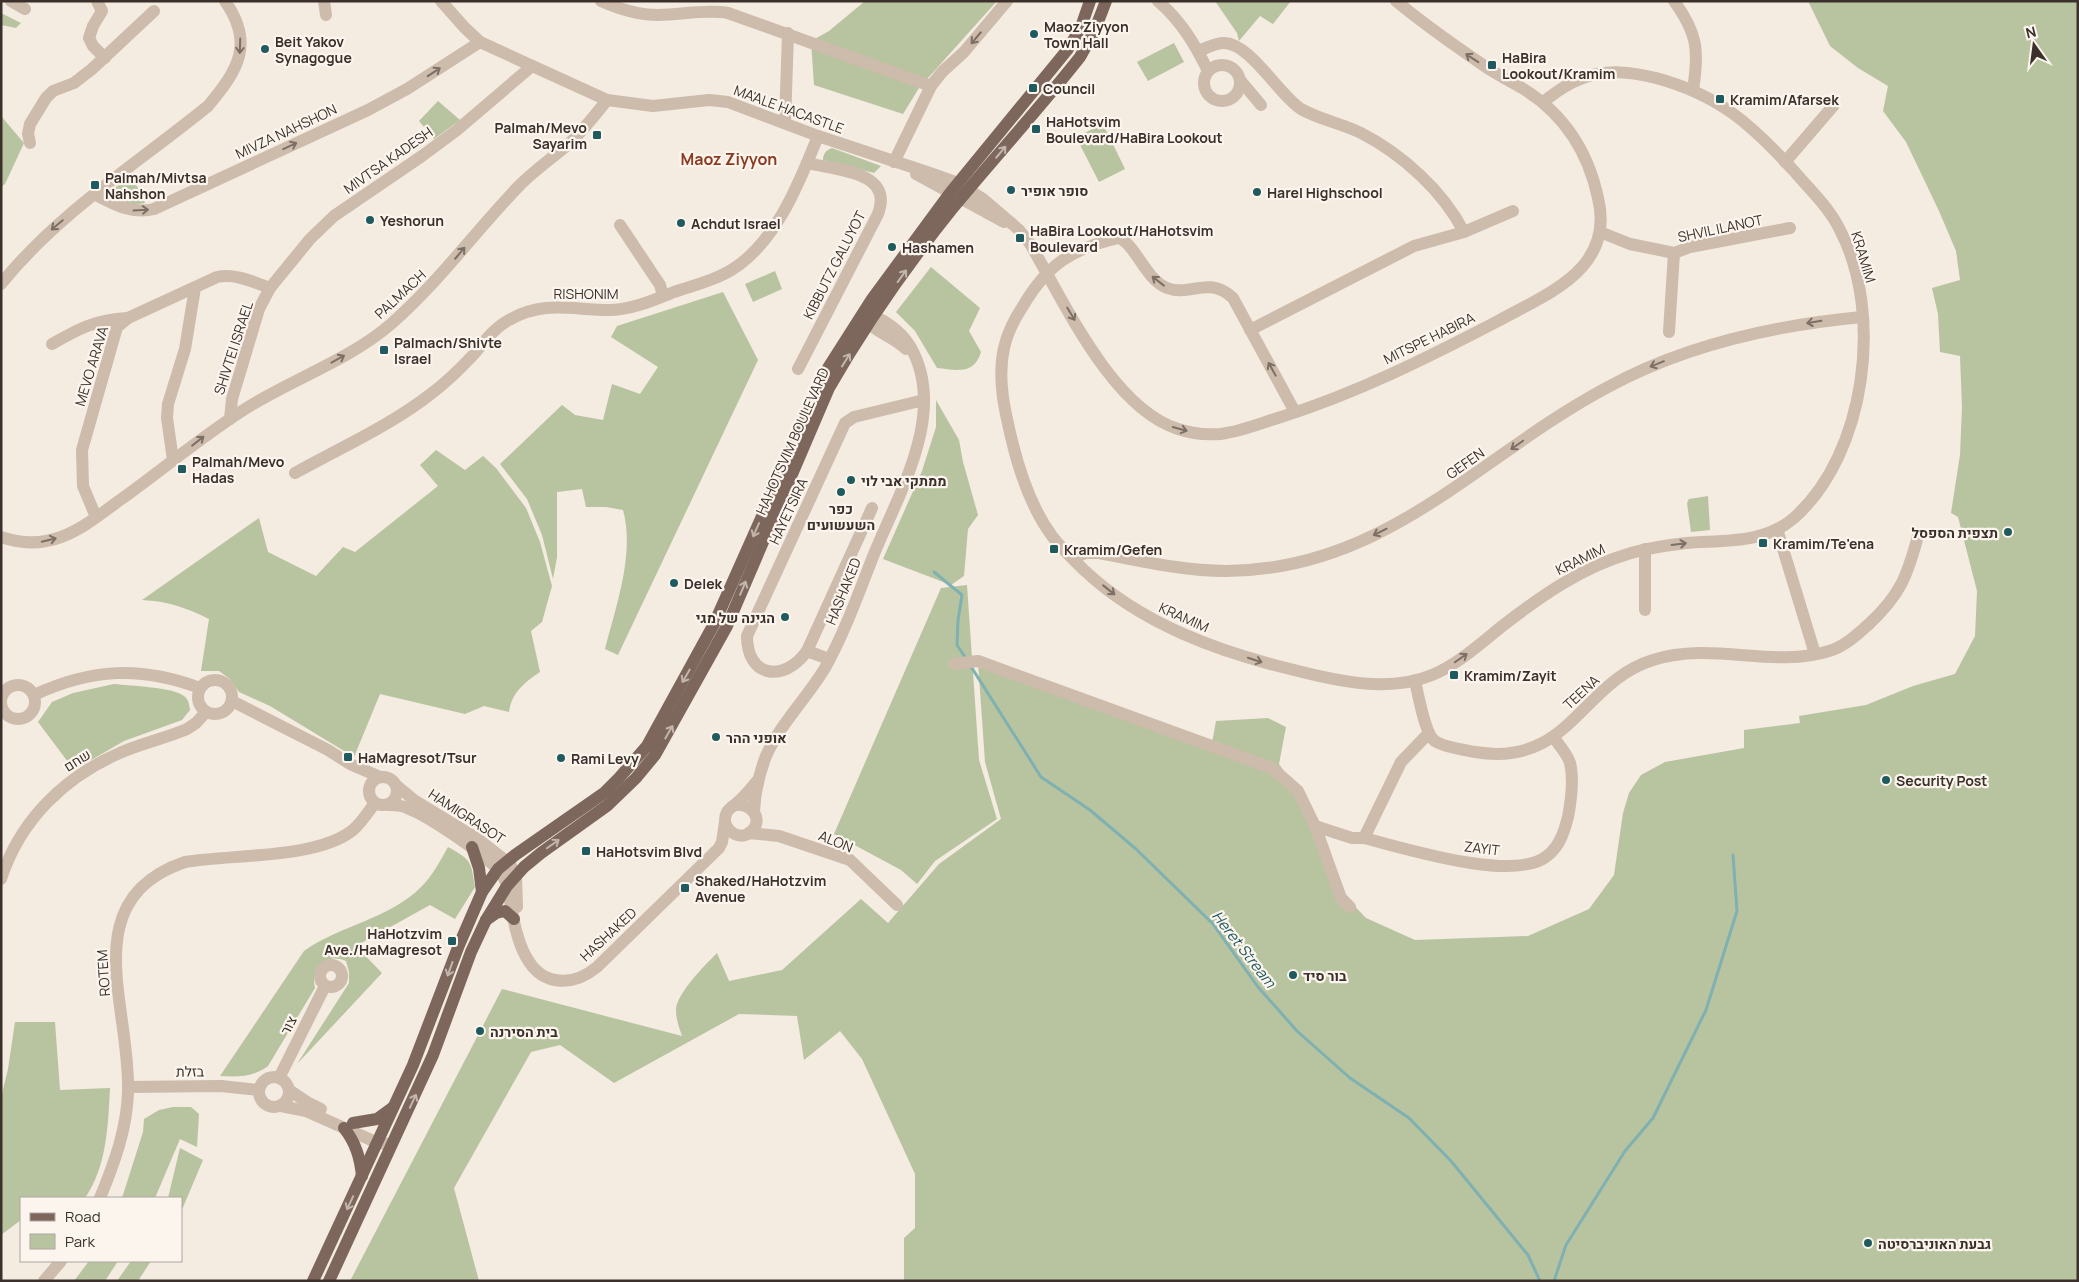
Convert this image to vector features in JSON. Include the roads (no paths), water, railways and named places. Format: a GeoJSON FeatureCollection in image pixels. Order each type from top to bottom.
{"type":"FeatureCollection","features":[{"type":"Feature","properties":{"kind":"main road","name":"HAHOTSVIM BOULEVARD"},"geometry":{"type":"LineString","coordinates":[[503,865],[604,793],[647,746],[714,624],[828,368],[932,235],[960,191],[1068,49],[1081,27],[1090,1]]}},
{"type":"Feature","properties":{"kind":"main road","name":"HAHOTSVIM BOULEVARD"},"geometry":{"type":"LineString","coordinates":[[960,191],[1080,57],[1094,32],[1106,1]]}},
{"type":"Feature","properties":{"kind":"main road","name":"HAHOTSVIM BOULEVARD"},"geometry":{"type":"LineString","coordinates":[[329,1281],[433,1055],[471,952],[486,920],[507,886],[516,876],[541,853],[608,805],[636,778],[655,755],[719,642],[829,388],[868,318]]}},
{"type":"Feature","properties":{"kind":"main road"},"geometry":{"type":"LineString","coordinates":[[472,847],[479,868],[482,892]]}},
{"type":"Feature","properties":{"kind":"main road"},"geometry":{"type":"LineString","coordinates":[[313,1281],[396,1104],[426,1035],[459,945],[482,892],[503,865]]}},
{"type":"Feature","properties":{"kind":"main road"},"geometry":{"type":"LineString","coordinates":[[486,920],[496,913],[505,911],[514,919]]}},
{"type":"Feature","properties":{"kind":"main road"},"geometry":{"type":"LineString","coordinates":[[362,1176],[357,1150],[349,1126],[377,1119],[396,1104]]}},
{"type":"Feature","properties":{"kind":"street"},"geometry":{"type":"LineString","coordinates":[[11,1],[25,9]]}},
{"type":"Feature","properties":{"kind":"street"},"geometry":{"type":"LineString","coordinates":[[97,1],[102,11],[93,26],[89,38],[93,46],[104,58]]}},
{"type":"Feature","properties":{"kind":"street"},"geometry":{"type":"LineString","coordinates":[[1,284],[46,234],[208,106],[233,74],[240,58],[239,27],[234,14],[224,1]]}},
{"type":"Feature","properties":{"kind":"street"},"geometry":{"type":"LineString","coordinates":[[324,1],[326,15]]}},
{"type":"Feature","properties":{"kind":"street"},"geometry":{"type":"LineString","coordinates":[[441,1],[480,42],[607,100]]}},
{"type":"Feature","properties":{"kind":"street"},"geometry":{"type":"LineString","coordinates":[[600,1],[627,12],[657,15],[705,12],[728,13],[931,86]]}},
{"type":"Feature","properties":{"kind":"street"},"geometry":{"type":"LineString","coordinates":[[897,163],[931,86],[942,72],[964,52],[1007,1]]}},
{"type":"Feature","properties":{"kind":"street"},"geometry":{"type":"LineString","coordinates":[[1158,1],[1184,27],[1208,71]]}},
{"type":"Feature","properties":{"kind":"street","name":"MITSPE HABIRA"},"geometry":{"type":"LineString","coordinates":[[960,191],[1018,229],[1029,242],[1094,353],[1112,378],[1152,416],[1177,429],[1220,434],[1295,412],[1337,397],[1421,361],[1526,306],[1565,282],[1582,267],[1597,245],[1602,222],[1599,200],[1592,175],[1574,136],[1558,116],[1543,102],[1459,49],[1396,1]]}},
{"type":"Feature","properties":{"kind":"street"},"geometry":{"type":"LineString","coordinates":[[1674,1],[1684,15],[1696,46],[1697,64],[1693,90]]}},
{"type":"Feature","properties":{"kind":"street"},"geometry":{"type":"LineString","coordinates":[[30,143],[28,134],[30,124],[46,98],[53,91],[74,83],[154,11]]}},
{"type":"Feature","properties":{"kind":"street"},"geometry":{"type":"LineString","coordinates":[[785,123],[788,34]]}},
{"type":"Feature","properties":{"kind":"street","name":"MIVZA NAHSHON"},"geometry":{"type":"LineString","coordinates":[[96,195],[132,211],[154,209],[368,110],[407,89],[480,42]]}},
{"type":"Feature","properties":{"kind":"street"},"geometry":{"type":"LineString","coordinates":[[1198,51],[1217,44],[1226,43],[1237,48],[1253,59],[1270,79],[1301,109],[1361,133],[1383,146],[1413,169],[1440,196],[1456,216],[1464,232]]}},
{"type":"Feature","properties":{"kind":"street"},"geometry":{"type":"LineString","coordinates":[[1220,65],[1228,66],[1238,74],[1240,86],[1234,96],[1229,100],[1217,101],[1211,98],[1204,88],[1205,76],[1208,71],[1220,65]]}},
{"type":"Feature","properties":{"kind":"street","name":"MIVTSA KADESH"},"geometry":{"type":"LineString","coordinates":[[270,288],[310,239],[334,216],[439,144],[532,66]]}},
{"type":"Feature","properties":{"kind":"street","name":"KRAMIM"},"geometry":{"type":"LineString","coordinates":[[1046,272],[1016,318],[1004,348],[1002,392],[1013,446],[1026,487],[1050,534],[1072,558],[1107,589],[1142,614],[1215,647],[1260,662],[1335,680],[1389,684],[1415,681],[1442,671],[1536,601],[1575,576],[1602,563],[1645,549],[1687,543],[1744,540],[1777,530],[1798,515],[1812,499],[1830,470],[1846,436],[1857,402],[1865,337],[1859,292],[1851,258],[1842,232],[1827,209],[1765,140],[1735,114],[1709,97],[1677,84],[1636,73],[1610,72],[1587,76],[1570,83],[1543,102]]}},
{"type":"Feature","properties":{"kind":"street"},"geometry":{"type":"LineString","coordinates":[[1240,80],[1260,105]]}},
{"type":"Feature","properties":{"kind":"street","name":"MA'ALE HACASTLE"},"geometry":{"type":"LineString","coordinates":[[607,100],[653,106],[709,100],[728,102],[897,163],[960,191]]}},
{"type":"Feature","properties":{"kind":"street","name":"PALMACH"},"geometry":{"type":"LineString","coordinates":[[1,537],[23,543],[41,542],[61,537],[96,517],[205,435],[246,408],[368,342],[390,325],[438,279],[522,183],[572,141],[607,100]]}},
{"type":"Feature","properties":{"kind":"street"},"geometry":{"type":"LineString","coordinates":[[1785,162],[1834,105]]}},
{"type":"Feature","properties":{"kind":"street","name":"RISHONIM"},"geometry":{"type":"LineString","coordinates":[[295,473],[404,412],[430,395],[449,380],[494,332],[507,321],[522,313],[562,306],[617,309],[664,296],[724,274],[745,261],[780,219],[798,188],[818,136]]}},
{"type":"Feature","properties":{"kind":"street","name":"KIBBUTZ GALUYOT"},"geometry":{"type":"LineString","coordinates":[[798,369],[878,214],[882,196],[879,188],[861,176],[808,163]]}},
{"type":"Feature","properties":{"kind":"street"},"geometry":{"type":"LineString","coordinates":[[1250,330],[1414,246],[1464,232],[1513,211]]}},
{"type":"Feature","properties":{"kind":"street"},"geometry":{"type":"LineString","coordinates":[[620,225],[660,285],[664,296]]}},
{"type":"Feature","properties":{"kind":"street","name":"SHVIL ILANOT"},"geometry":{"type":"LineString","coordinates":[[1600,232],[1630,244],[1674,253],[1690,247],[1790,228]]}},
{"type":"Feature","properties":{"kind":"street"},"geometry":{"type":"LineString","coordinates":[[1046,272],[1073,253],[1119,238],[1126,243],[1156,282],[1167,288],[1180,290],[1211,287],[1224,290],[1233,298],[1295,412]]}},
{"type":"Feature","properties":{"kind":"street"},"geometry":{"type":"LineString","coordinates":[[1669,332],[1674,253]]}},
{"type":"Feature","properties":{"kind":"street","name":"MEVO ARAVA"},"geometry":{"type":"LineString","coordinates":[[96,517],[83,486],[82,450],[112,340],[118,327],[128,318],[217,277],[227,275],[238,276],[270,288]]}},
{"type":"Feature","properties":{"kind":"street"},"geometry":{"type":"LineString","coordinates":[[173,460],[167,418],[168,404],[185,349],[194,288]]}},
{"type":"Feature","properties":{"kind":"street","name":"SHIVTEI ISRAEL"},"geometry":{"type":"LineString","coordinates":[[230,419],[232,399],[259,309],[270,288]]}},
{"type":"Feature","properties":{"kind":"street","name":"GEFEN"},"geometry":{"type":"LineString","coordinates":[[1072,558],[1086,553],[1099,553],[1193,569],[1227,570],[1293,564],[1325,556],[1405,521],[1439,500],[1546,423],[1640,370],[1696,350],[1791,326],[1862,317]]}},
{"type":"Feature","properties":{"kind":"street"},"geometry":{"type":"LineString","coordinates":[[52,344],[81,328],[105,319],[128,318]]}},
{"type":"Feature","properties":{"kind":"street"},"geometry":{"type":"LineString","coordinates":[[868,318],[903,336],[919,364],[924,387],[924,400]]}},
{"type":"Feature","properties":{"kind":"street","name":"HASHAKED"},"geometry":{"type":"LineString","coordinates":[[755,814],[758,779],[766,756],[829,659],[841,635],[911,464],[918,442],[924,400]]}},
{"type":"Feature","properties":{"kind":"street","name":"HAYETSIRA"},"geometry":{"type":"LineString","coordinates":[[872,508],[807,651],[799,662],[782,671],[773,673],[761,668],[749,655],[746,636],[845,424],[854,417],[924,400]]}},
{"type":"Feature","properties":{"kind":"street"},"geometry":{"type":"LineString","coordinates":[[1777,530],[1815,654]]}},
{"type":"Feature","properties":{"kind":"street","name":"TEENA"},"geometry":{"type":"LineString","coordinates":[[1429,733],[1434,741],[1463,750],[1497,754],[1536,747],[1554,738],[1610,685],[1629,671],[1651,660],[1692,652],[1781,657],[1829,652],[1863,630],[1884,610],[1903,584],[1918,536]]}},
{"type":"Feature","properties":{"kind":"street"},"geometry":{"type":"LineString","coordinates":[[1645,549],[1645,610]]}},
{"type":"Feature","properties":{"kind":"street"},"geometry":{"type":"LineString","coordinates":[[807,651],[829,659]]}},
{"type":"Feature","properties":{"kind":"street"},"geometry":{"type":"LineString","coordinates":[[954,664],[978,661],[1272,768],[1298,791],[1315,826],[1341,898],[1350,907]]}},
{"type":"Feature","properties":{"kind":"street"},"geometry":{"type":"LineString","coordinates":[[34,695],[57,684],[77,678],[118,672],[158,675],[200,688]]}},
{"type":"Feature","properties":{"kind":"street"},"geometry":{"type":"LineString","coordinates":[[211,680],[222,681],[230,688],[232,701],[222,713],[206,712],[198,701],[200,688],[211,680]]}},
{"type":"Feature","properties":{"kind":"street"},"geometry":{"type":"LineString","coordinates":[[1364,838],[1401,762],[1429,733],[1415,681]]}},
{"type":"Feature","properties":{"kind":"street"},"geometry":{"type":"LineString","coordinates":[[14,685],[22,685],[30,688],[34,695],[35,706],[30,714],[20,719],[5,719],[1,703],[2,695],[7,689],[14,685]]}},
{"type":"Feature","properties":{"kind":"street"},"geometry":{"type":"LineString","coordinates":[[232,701],[328,750],[350,764],[380,777],[390,778],[396,785],[397,796],[389,804],[382,806],[375,803],[370,796],[369,788],[350,764]]}},
{"type":"Feature","properties":{"kind":"street","name":"שחם"},"geometry":{"type":"LineString","coordinates":[[1,879],[6,862],[20,836],[38,812],[60,789],[88,769],[122,752],[187,729],[196,723],[206,712]]}},
{"type":"Feature","properties":{"kind":"street","name":"ZAYIT"},"geometry":{"type":"LineString","coordinates":[[1315,826],[1352,838],[1364,838],[1433,856],[1496,866],[1532,864],[1546,857],[1564,835],[1569,813],[1570,762],[1554,738]]}},
{"type":"Feature","properties":{"kind":"street"},"geometry":{"type":"LineString","coordinates":[[369,788],[372,782],[380,777]]}},
{"type":"Feature","properties":{"kind":"street","name":"HASHAKED"},"geometry":{"type":"LineString","coordinates":[[735,805],[758,779]]}},
{"type":"Feature","properties":{"kind":"street","name":"HAMIGRASOT"},"geometry":{"type":"LineString","coordinates":[[396,785],[414,800],[471,835],[503,865],[507,886]]}},
{"type":"Feature","properties":{"kind":"street","name":"ROTEM"},"geometry":{"type":"LineString","coordinates":[[100,1197],[113,1166],[124,1130],[128,1087],[127,1055],[115,957],[119,925],[124,910],[137,892],[154,876],[168,868],[185,862],[300,850],[334,842],[353,830],[375,803]]}},
{"type":"Feature","properties":{"kind":"street","name":"HAMIGRASOT"},"geometry":{"type":"LineString","coordinates":[[389,804],[409,808],[503,865],[513,868],[516,876]]}},
{"type":"Feature","properties":{"kind":"street"},"geometry":{"type":"LineString","coordinates":[[719,848],[722,842],[725,822],[727,812],[735,805],[746,805],[755,814],[755,826],[746,834],[734,834],[725,822]]}},
{"type":"Feature","properties":{"kind":"street","name":"ALON"},"geometry":{"type":"LineString","coordinates":[[755,814],[764,826],[779,836],[850,860],[897,905]]}},
{"type":"Feature","properties":{"kind":"street","name":"HASHAKED"},"geometry":{"type":"LineString","coordinates":[[507,886],[524,955],[532,966],[551,979],[558,981],[579,978],[597,966],[719,848],[732,844],[746,834]]}},
{"type":"Feature","properties":{"kind":"street","name":"ALON"},"geometry":{"type":"LineString","coordinates":[[746,834],[779,836]]}},
{"type":"Feature","properties":{"kind":"street","name":"HASHAKED"},"geometry":{"type":"LineString","coordinates":[[516,876],[518,934]]}},
{"type":"Feature","properties":{"kind":"street","name":"צור"},"geometry":{"type":"LineString","coordinates":[[279,1078],[325,986]]}},
{"type":"Feature","properties":{"kind":"street"},"geometry":{"type":"LineString","coordinates":[[280,1106],[288,1099],[289,1090],[286,1082],[279,1078],[266,1080],[255,1090],[267,1105],[306,1111],[349,1126],[392,1145]]}},
{"type":"Feature","properties":{"kind":"street","name":"בזלת"},"geometry":{"type":"LineString","coordinates":[[128,1087],[200,1085],[255,1090]]}},
{"type":"Feature","properties":{"kind":"street"},"geometry":{"type":"LineString","coordinates":[[289,1090],[349,1126]]}},
{"type":"Feature","properties":{"kind":"street"},"geometry":{"type":"LineString","coordinates":[[44,1281],[60,1262]]}},
{"type":"Feature","properties":{"kind":"waterway","name":"Heret Stream"},"geometry":{"type":"LineString","coordinates":[[934,572],[962,595],[957,645],[967,660]]}},
{"type":"Feature","properties":{"kind":"waterway","name":"Heret Stream"},"geometry":{"type":"LineString","coordinates":[[970,665],[1041,777],[1090,810],[1136,849],[1213,924],[1258,987],[1297,1031],[1350,1078],[1409,1118],[1451,1161],[1528,1255],[1540,1281]]}},
{"type":"Feature","properties":{"kind":"waterway"},"geometry":{"type":"LineString","coordinates":[[1554,1281],[1566,1245],[1625,1151],[1653,1118],[1706,1010],[1737,911],[1733,855]]}},
{"type":"Feature","properties":{"kind":"place","name":"Maoz Ziyyon Town Hall"},"geometry":{"type":"Point","coordinates":[1034,34]}},
{"type":"Feature","properties":{"kind":"place","name":"Beit Yakov Synagogue"},"geometry":{"type":"Point","coordinates":[265,49]}},
{"type":"Feature","properties":{"kind":"place","name":"HaBira Lookout/Kramim"},"geometry":{"type":"Point","coordinates":[1492,65]}},
{"type":"Feature","properties":{"kind":"place","name":"Council"},"geometry":{"type":"Point","coordinates":[1033,88]}},
{"type":"Feature","properties":{"kind":"place","name":"Kramim/Afarsek"},"geometry":{"type":"Point","coordinates":[1720,99]}},
{"type":"Feature","properties":{"kind":"place","name":"HaHotsvim Boulevard/HaBira Lookout"},"geometry":{"type":"Point","coordinates":[1036,129]}},
{"type":"Feature","properties":{"kind":"place","name":"Palmah/Mevo Sayarim"},"geometry":{"type":"Point","coordinates":[597,135]}},
{"type":"Feature","properties":{"kind":"place","name":"Palmah/Mivtsa Nahshon"},"geometry":{"type":"Point","coordinates":[95,185]}},
{"type":"Feature","properties":{"kind":"place","name":"סופר אופיר"},"geometry":{"type":"Point","coordinates":[1011,190]}},
{"type":"Feature","properties":{"kind":"place","name":"Harel Highschool"},"geometry":{"type":"Point","coordinates":[1257,192]}},
{"type":"Feature","properties":{"kind":"place","name":"Yeshorun"},"geometry":{"type":"Point","coordinates":[370,220]}},
{"type":"Feature","properties":{"kind":"place","name":"Achdut Israel"},"geometry":{"type":"Point","coordinates":[681,223]}},
{"type":"Feature","properties":{"kind":"place","name":"HaBira Lookout/HaHotsvim Boulevard"},"geometry":{"type":"Point","coordinates":[1020,238]}},
{"type":"Feature","properties":{"kind":"place","name":"Hashamen"},"geometry":{"type":"Point","coordinates":[892,247]}},
{"type":"Feature","properties":{"kind":"place","name":"Palmach/Shivte Israel"},"geometry":{"type":"Point","coordinates":[384,350]}},
{"type":"Feature","properties":{"kind":"place","name":"Palmah/Mevo Hadas"},"geometry":{"type":"Point","coordinates":[182,469]}},
{"type":"Feature","properties":{"kind":"place","name":"ממתקי אבי לוי"},"geometry":{"type":"Point","coordinates":[851,480]}},
{"type":"Feature","properties":{"kind":"place","name":"כפר השעשועים"},"geometry":{"type":"Point","coordinates":[841,492]}},
{"type":"Feature","properties":{"kind":"place","name":"תצפית הספסל"},"geometry":{"type":"Point","coordinates":[2008,532]}},
{"type":"Feature","properties":{"kind":"place","name":"Kramim/Te'ena"},"geometry":{"type":"Point","coordinates":[1763,543]}},
{"type":"Feature","properties":{"kind":"place","name":"Kramim/Gefen"},"geometry":{"type":"Point","coordinates":[1054,549]}},
{"type":"Feature","properties":{"kind":"place","name":"Delek"},"geometry":{"type":"Point","coordinates":[674,583]}},
{"type":"Feature","properties":{"kind":"place","name":"הגינה של מגי"},"geometry":{"type":"Point","coordinates":[785,617]}},
{"type":"Feature","properties":{"kind":"place","name":"Kramim/Zayit"},"geometry":{"type":"Point","coordinates":[1454,675]}},
{"type":"Feature","properties":{"kind":"place","name":"אופני ההר"},"geometry":{"type":"Point","coordinates":[716,737]}},
{"type":"Feature","properties":{"kind":"place","name":"HaMagresot/Tsur"},"geometry":{"type":"Point","coordinates":[348,757]}},
{"type":"Feature","properties":{"kind":"place","name":"Rami Levy"},"geometry":{"type":"Point","coordinates":[561,758]}},
{"type":"Feature","properties":{"kind":"place","name":"Security Post"},"geometry":{"type":"Point","coordinates":[1886,780]}},
{"type":"Feature","properties":{"kind":"place","name":"HaHotsvim Blvd"},"geometry":{"type":"Point","coordinates":[586,851]}},
{"type":"Feature","properties":{"kind":"place","name":"Shaked/HaHotzvim Avenue"},"geometry":{"type":"Point","coordinates":[685,888]}},
{"type":"Feature","properties":{"kind":"place","name":"HaHotzvim Ave./HaMagresot"},"geometry":{"type":"Point","coordinates":[452,941]}},
{"type":"Feature","properties":{"kind":"place","name":"בור סיד"},"geometry":{"type":"Point","coordinates":[1293,975]}},
{"type":"Feature","properties":{"kind":"place","name":"בית הסירנה"},"geometry":{"type":"Point","coordinates":[480,1031]}},
{"type":"Feature","properties":{"kind":"place","name":"גבעת האוניברסיטה"},"geometry":{"type":"Point","coordinates":[1868,1243]}},
{"type":"Feature","properties":{"kind":"district","name":"Maoz Ziyyon"},"geometry":{"type":"Point","coordinates":[729,159]}}]}
